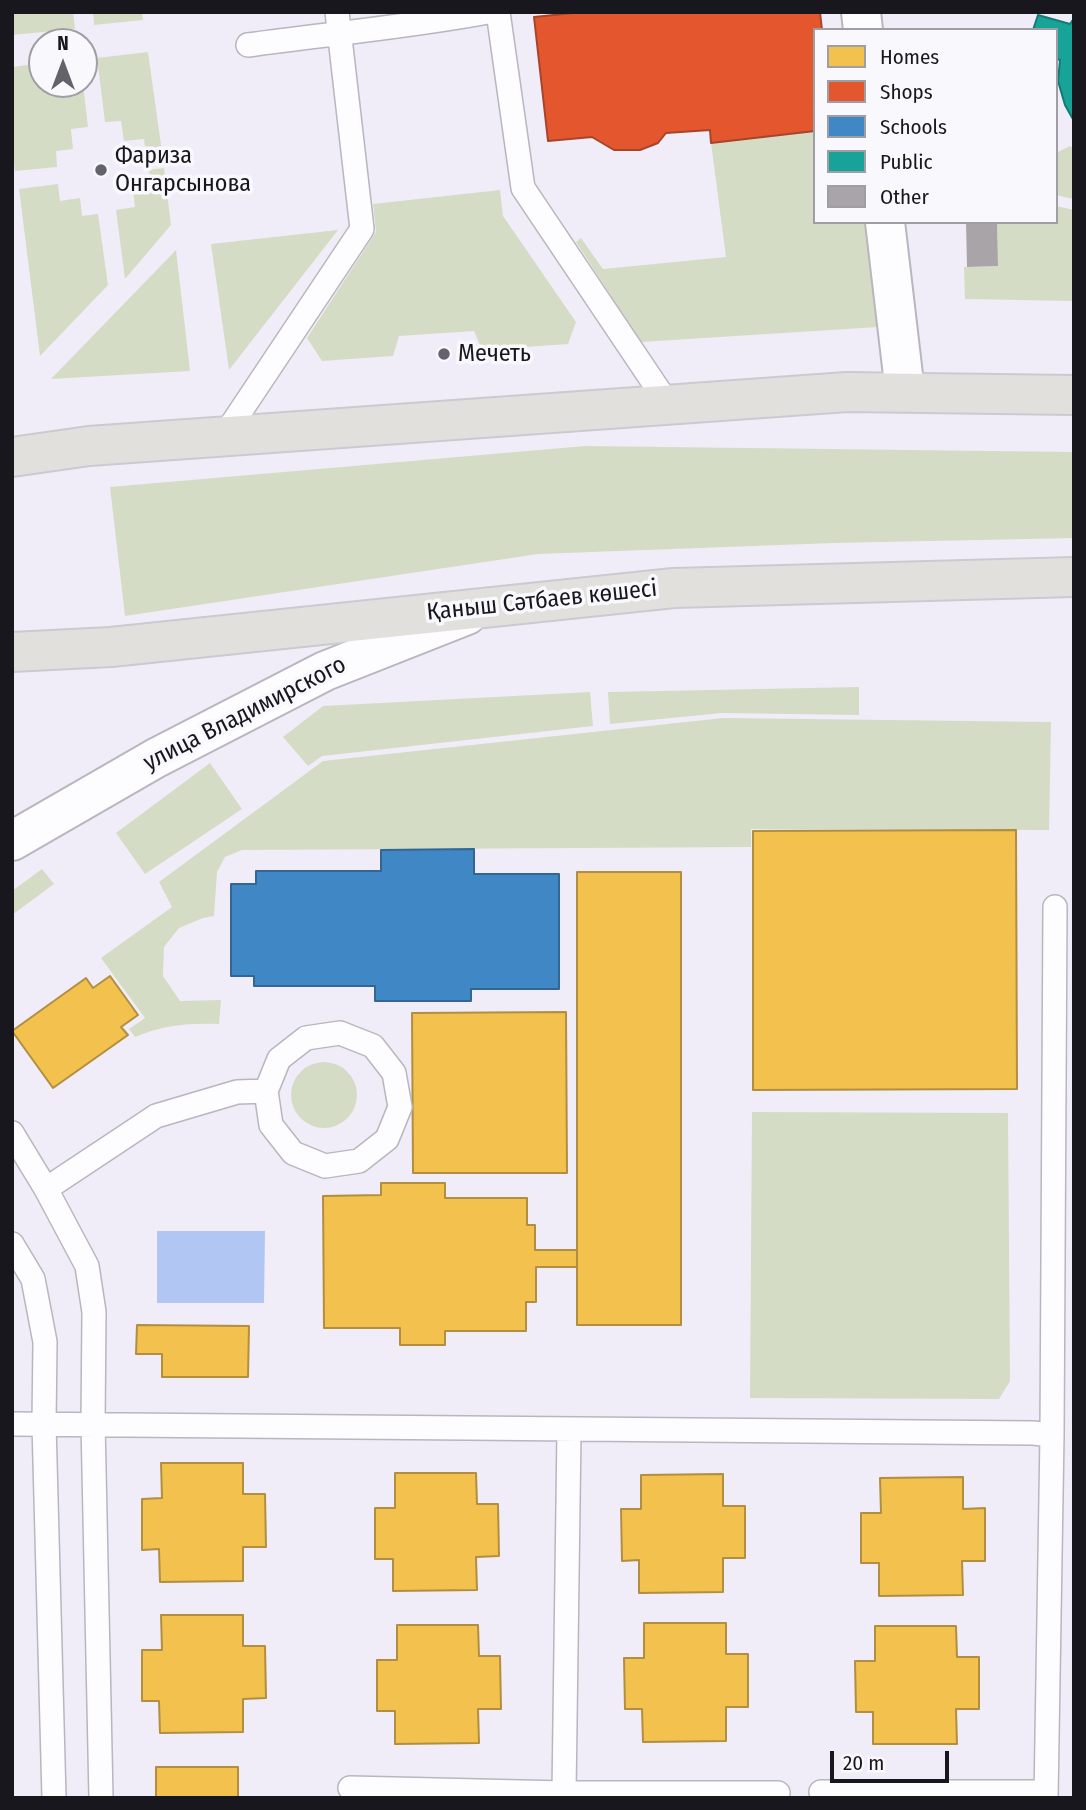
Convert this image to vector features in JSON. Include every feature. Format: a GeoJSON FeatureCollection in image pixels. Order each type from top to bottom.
{"type":"FeatureCollection","features":[{"type":"Feature","properties":{"kind":"main road"},"geometry":{"type":"LineString","coordinates":[[12,457],[89,446],[847,392],[1074,396]]}},
{"type":"Feature","properties":{"kind":"main road","name":"Қаныш Сәтбаев көшесі"},"geometry":{"type":"LineString","coordinates":[[12,652],[111,647],[674,588],[1074,577]]}},
{"type":"Feature","properties":{"kind":"street"},"geometry":{"type":"LineString","coordinates":[[885,224],[905,392]]}},
{"type":"Feature","properties":{"kind":"street","name":"улица Владимирского"},"geometry":{"type":"LineString","coordinates":[[12,841],[156,758],[325,671],[487,607]]}},
{"type":"Feature","properties":{"kind":"lane"},"geometry":{"type":"LineString","coordinates":[[248,44],[338,22],[419,25],[488,12]]}},
{"type":"Feature","properties":{"kind":"lane"},"geometry":{"type":"LineString","coordinates":[[498,12],[523,188],[668,404]]}},
{"type":"Feature","properties":{"kind":"lane"},"geometry":{"type":"LineString","coordinates":[[224,436],[362,229],[338,22]]}},
{"type":"Feature","properties":{"kind":"lane"},"geometry":{"type":"LineString","coordinates":[[821,1792],[1046,1795],[1052,1435],[1055,906]]}},
{"type":"Feature","properties":{"kind":"lane"},"geometry":{"type":"LineString","coordinates":[[340,1033],[373,1046],[394,1073],[400,1107],[387,1139],[359,1161],[325,1166],[293,1153],[271,1125],[266,1091],[279,1059],[306,1038],[340,1033]]}},
{"type":"Feature","properties":{"kind":"lane"},"geometry":{"type":"LineString","coordinates":[[46,1189],[156,1116],[237,1092],[266,1091]]}},
{"type":"Feature","properties":{"kind":"lane"},"geometry":{"type":"LineString","coordinates":[[12,1133],[46,1189],[87,1266],[94,1312],[93,1423],[101,1798]]}},
{"type":"Feature","properties":{"kind":"lane"},"geometry":{"type":"LineString","coordinates":[[12,1244],[33,1279],[45,1342],[44,1424],[54,1798]]}},
{"type":"Feature","properties":{"kind":"lane"},"geometry":{"type":"LineString","coordinates":[[12,1424],[1052,1435]]}},
{"type":"Feature","properties":{"kind":"lane"},"geometry":{"type":"LineString","coordinates":[[564,1794],[569,1431]]}},
{"type":"Feature","properties":{"kind":"lane"},"geometry":{"type":"LineString","coordinates":[[350,1788],[564,1794],[778,1794]]}},
{"type":"Feature","properties":{"kind":"green space"},"geometry":{"type":"Polygon","coordinates":[[[12,12],[73,12],[75,28],[28,28],[28,33],[12,35],[12,12]]]}},
{"type":"Feature","properties":{"kind":"green space"},"geometry":{"type":"Polygon","coordinates":[[[93,12],[142,12],[143,20],[94,25],[93,12]]]}},
{"type":"Feature","properties":{"kind":"green space"},"geometry":{"type":"Polygon","coordinates":[[[148,52],[162,152],[146,154],[144,139],[124,141],[121,121],[105,122],[98,58],[148,52]]]}},
{"type":"Feature","properties":{"kind":"green space"},"geometry":{"type":"Polygon","coordinates":[[[28,65],[28,98],[85,98],[88,127],[71,129],[73,149],[56,151],[57,167],[15,171],[12,147],[12,67],[28,65]]]}},
{"type":"Feature","properties":{"kind":"green space"},"geometry":{"type":"Polygon","coordinates":[[[813,131],[813,224],[865,224],[878,327],[641,342],[576,242],[581,238],[603,269],[726,257],[711,143],[813,131]]]}},
{"type":"Feature","properties":{"kind":"green space"},"geometry":{"type":"Polygon","coordinates":[[[1070,146],[1074,149],[1074,199],[1058,195],[1058,152],[1070,146]]]}},
{"type":"Feature","properties":{"kind":"green space"},"geometry":{"type":"Polygon","coordinates":[[[164,168],[171,225],[125,279],[116,210],[135,207],[133,189],[151,187],[149,170],[164,168]]]}},
{"type":"Feature","properties":{"kind":"green space"},"geometry":{"type":"Polygon","coordinates":[[[58,184],[60,201],[80,198],[82,216],[98,214],[108,285],[40,356],[19,189],[58,184]]]}},
{"type":"Feature","properties":{"kind":"green space"},"geometry":{"type":"Polygon","coordinates":[[[500,190],[503,216],[576,322],[568,344],[482,350],[474,331],[399,336],[393,356],[322,361],[307,338],[376,232],[373,204],[500,190]]]}},
{"type":"Feature","properties":{"kind":"green space"},"geometry":{"type":"Polygon","coordinates":[[[1058,206],[1074,210],[1074,301],[965,299],[964,267],[998,266],[997,224],[1058,224],[1058,206]]]}},
{"type":"Feature","properties":{"kind":"green space"},"geometry":{"type":"Polygon","coordinates":[[[338,230],[229,370],[211,244],[338,230]]]}},
{"type":"Feature","properties":{"kind":"green space"},"geometry":{"type":"Polygon","coordinates":[[[176,250],[190,371],[51,379],[176,250]]]}},
{"type":"Feature","properties":{"kind":"green space"},"geometry":{"type":"Polygon","coordinates":[[[585,446],[1074,452],[1074,538],[834,543],[538,554],[125,616],[110,487],[585,446]]]}},
{"type":"Feature","properties":{"kind":"green space"},"geometry":{"type":"Polygon","coordinates":[[[859,687],[859,715],[722,713],[610,724],[608,692],[859,687]]]}},
{"type":"Feature","properties":{"kind":"green space"},"geometry":{"type":"Polygon","coordinates":[[[590,692],[593,726],[322,756],[308,766],[283,737],[323,706],[590,692]]]}},
{"type":"Feature","properties":{"kind":"green space"},"geometry":{"type":"Polygon","coordinates":[[[723,718],[1051,722],[1049,830],[751,829],[751,847],[242,850],[225,857],[217,872],[214,916],[179,928],[164,947],[163,976],[180,1001],[221,1000],[219,1024],[176,1026],[135,1037],[129,1029],[145,1018],[101,958],[172,907],[159,882],[323,761],[723,718]]]}},
{"type":"Feature","properties":{"kind":"green space"},"geometry":{"type":"Polygon","coordinates":[[[210,763],[242,809],[145,874],[116,833],[210,763]]]}},
{"type":"Feature","properties":{"kind":"green space"},"geometry":{"type":"Polygon","coordinates":[[[42,869],[54,884],[12,915],[12,891],[42,869]]]}},
{"type":"Feature","properties":{"kind":"green space"},"geometry":{"type":"Polygon","coordinates":[[[330,1062],[348,1071],[355,1082],[355,1108],[348,1119],[337,1126],[318,1128],[300,1119],[293,1108],[291,1089],[300,1071],[311,1064],[330,1062]]]}},
{"type":"Feature","properties":{"kind":"green space"},"geometry":{"type":"Polygon","coordinates":[[[752,1112],[1008,1113],[1010,1381],[999,1399],[750,1398],[752,1112]]]}},
{"type":"Feature","properties":{"kind":"water"},"geometry":{"type":"Polygon","coordinates":[[[157,1231],[265,1231],[264,1303],[157,1303],[157,1231]]]}},
{"type":"Feature","properties":{"kind":"building: Homes"},"geometry":{"type":"Polygon","coordinates":[[[1016,830],[1017,1089],[753,1090],[753,831],[1016,830]]]}},
{"type":"Feature","properties":{"kind":"building: Homes"},"geometry":{"type":"Polygon","coordinates":[[[577,872],[681,872],[681,1325],[577,1325],[577,872]]]}},
{"type":"Feature","properties":{"kind":"building: Homes"},"geometry":{"type":"Polygon","coordinates":[[[110,976],[138,1015],[121,1027],[128,1035],[53,1088],[12,1031],[86,978],[93,988],[110,976]]]}},
{"type":"Feature","properties":{"kind":"building: Homes"},"geometry":{"type":"Polygon","coordinates":[[[566,1012],[567,1173],[413,1173],[412,1013],[566,1012]]]}},
{"type":"Feature","properties":{"kind":"building: Homes"},"geometry":{"type":"Polygon","coordinates":[[[381,1183],[445,1183],[445,1198],[527,1198],[527,1225],[535,1225],[535,1250],[577,1250],[577,1267],[536,1267],[536,1302],[526,1302],[526,1331],[445,1331],[445,1345],[400,1345],[400,1328],[324,1328],[323,1196],[381,1195],[381,1183]]]}},
{"type":"Feature","properties":{"kind":"building: Homes"},"geometry":{"type":"Polygon","coordinates":[[[137,1325],[249,1326],[248,1377],[162,1377],[162,1354],[136,1354],[137,1325]]]}},
{"type":"Feature","properties":{"kind":"building: Homes"},"geometry":{"type":"Polygon","coordinates":[[[161,1463],[243,1463],[243,1494],[265,1494],[266,1547],[243,1547],[243,1581],[160,1582],[159,1549],[142,1550],[142,1499],[162,1498],[161,1463]]]}},
{"type":"Feature","properties":{"kind":"building: Homes"},"geometry":{"type":"Polygon","coordinates":[[[395,1473],[476,1473],[477,1504],[498,1504],[499,1556],[476,1557],[477,1590],[393,1591],[393,1559],[375,1559],[375,1508],[395,1508],[395,1473]]]}},
{"type":"Feature","properties":{"kind":"building: Homes"},"geometry":{"type":"Polygon","coordinates":[[[723,1474],[723,1506],[745,1506],[745,1558],[723,1558],[723,1592],[639,1593],[639,1560],[622,1561],[621,1509],[641,1509],[641,1475],[723,1474]]]}},
{"type":"Feature","properties":{"kind":"building: Homes"},"geometry":{"type":"Polygon","coordinates":[[[963,1477],[963,1509],[985,1508],[985,1561],[962,1561],[963,1595],[879,1596],[879,1563],[861,1563],[861,1513],[881,1513],[880,1478],[963,1477]]]}},
{"type":"Feature","properties":{"kind":"building: Homes"},"geometry":{"type":"Polygon","coordinates":[[[161,1615],[243,1615],[243,1646],[265,1646],[266,1698],[243,1699],[243,1732],[160,1733],[159,1701],[142,1701],[142,1650],[162,1650],[161,1615]]]}},
{"type":"Feature","properties":{"kind":"building: Homes"},"geometry":{"type":"Polygon","coordinates":[[[644,1623],[726,1623],[726,1654],[748,1654],[748,1707],[726,1707],[726,1741],[643,1742],[642,1709],[625,1709],[624,1658],[644,1658],[644,1623]]]}},
{"type":"Feature","properties":{"kind":"building: Homes"},"geometry":{"type":"Polygon","coordinates":[[[397,1625],[478,1625],[479,1656],[500,1656],[501,1709],[478,1709],[479,1743],[395,1744],[395,1711],[377,1711],[377,1660],[397,1660],[397,1625]]]}},
{"type":"Feature","properties":{"kind":"building: Homes"},"geometry":{"type":"Polygon","coordinates":[[[875,1626],[956,1626],[957,1657],[979,1657],[979,1709],[956,1709],[957,1744],[873,1744],[873,1712],[856,1712],[855,1661],[875,1661],[875,1626]]]}},
{"type":"Feature","properties":{"kind":"building: Homes"},"geometry":{"type":"Polygon","coordinates":[[[156,1767],[238,1767],[238,1798],[156,1798],[156,1767]]]}},
{"type":"Feature","properties":{"kind":"building: Shops"},"geometry":{"type":"Polygon","coordinates":[[[583,12],[820,12],[822,28],[813,28],[813,131],[711,143],[710,130],[666,133],[658,143],[640,150],[614,150],[592,137],[548,141],[534,17],[583,12]]]}},
{"type":"Feature","properties":{"kind":"building: Schools"},"geometry":{"type":"Polygon","coordinates":[[[474,849],[474,874],[559,874],[559,989],[471,989],[471,1001],[375,1001],[375,986],[254,986],[254,976],[231,976],[231,884],[256,884],[256,871],[381,871],[381,850],[474,849]]]}},
{"type":"Feature","properties":{"kind":"building: Public"},"geometry":{"type":"Polygon","coordinates":[[[1038,15],[1070,24],[1074,18],[1074,121],[1065,105],[1058,81],[1058,28],[1034,28],[1038,15]]]}},
{"type":"Feature","properties":{"kind":"building: Other"},"geometry":{"type":"Polygon","coordinates":[[[966,224],[997,224],[998,266],[967,267],[966,224]]]}},
{"type":"Feature","properties":{"kind":"place","name":"Фариза Онгарсынова"},"geometry":{"type":"Point","coordinates":[101,170]}},
{"type":"Feature","properties":{"kind":"place","name":"Мечеть"},"geometry":{"type":"Point","coordinates":[444,354]}}]}
